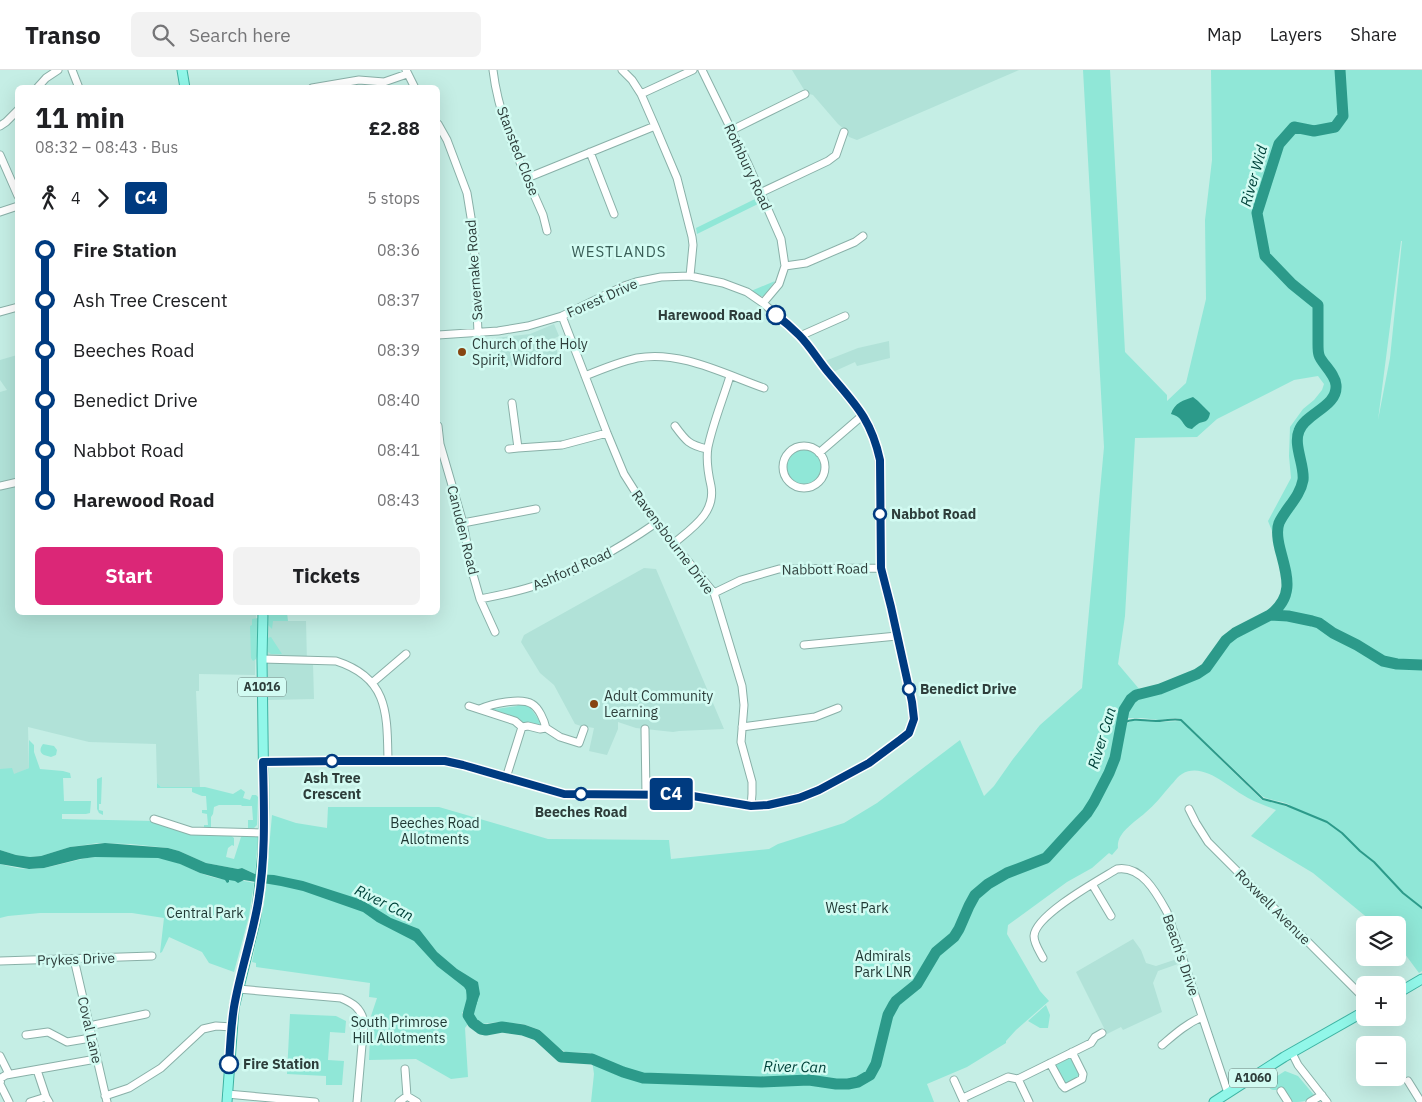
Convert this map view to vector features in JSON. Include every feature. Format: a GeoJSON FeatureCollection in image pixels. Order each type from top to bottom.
{"type":"FeatureCollection","features":[{"type":"Feature","properties":{"kind":"main road"},"geometry":{"type":"LineString","coordinates":[[182,70],[184,85]]}},
{"type":"Feature","properties":{"kind":"main road","name":"A1016"},"geometry":{"type":"LineString","coordinates":[[227,1098],[232,1027],[238,989],[255,922],[262,864],[264,833],[262,659],[264,615]]}},
{"type":"Feature","properties":{"kind":"main road"},"geometry":{"type":"LineString","coordinates":[[1406,988],[1422,979]]}},
{"type":"Feature","properties":{"kind":"main road","name":"A1060"},"geometry":{"type":"LineString","coordinates":[[1214,1102],[1292,1052],[1356,1016]]}},
{"type":"Feature","properties":{"kind":"street"},"geometry":{"type":"LineString","coordinates":[[39,85],[58,70]]}},
{"type":"Feature","properties":{"kind":"street"},"geometry":{"type":"LineString","coordinates":[[72,70],[78,85]]}},
{"type":"Feature","properties":{"kind":"street","name":"Stansted Close"},"geometry":{"type":"LineString","coordinates":[[493,70],[504,119],[543,215],[547,231]]}},
{"type":"Feature","properties":{"kind":"street"},"geometry":{"type":"LineString","coordinates":[[622,70],[632,80],[641,94],[677,178],[692,245],[690,276]]}},
{"type":"Feature","properties":{"kind":"street"},"geometry":{"type":"LineString","coordinates":[[641,94],[693,70]]}},
{"type":"Feature","properties":{"kind":"street","name":"Rothbury Road"},"geometry":{"type":"LineString","coordinates":[[702,70],[732,130],[781,239],[785,266]]}},
{"type":"Feature","properties":{"kind":"street"},"geometry":{"type":"LineString","coordinates":[[330,85],[359,80],[384,82],[410,78]]}},
{"type":"Feature","properties":{"kind":"street"},"geometry":{"type":"LineString","coordinates":[[732,130],[805,94]]}},
{"type":"Feature","properties":{"kind":"street"},"geometry":{"type":"LineString","coordinates":[[0,126],[15,113]]}},
{"type":"Feature","properties":{"kind":"street"},"geometry":{"type":"LineString","coordinates":[[527,178],[655,126]]}},
{"type":"Feature","properties":{"kind":"street","name":"Savernake Road"},"geometry":{"type":"LineString","coordinates":[[440,128],[447,140],[467,193],[474,244],[478,333]]}},
{"type":"Feature","properties":{"kind":"street"},"geometry":{"type":"LineString","coordinates":[[760,193],[836,156],[844,132]]}},
{"type":"Feature","properties":{"kind":"street"},"geometry":{"type":"LineString","coordinates":[[590,152],[614,214]]}},
{"type":"Feature","properties":{"kind":"street"},"geometry":{"type":"LineString","coordinates":[[0,155],[15,188]]}},
{"type":"Feature","properties":{"kind":"street"},"geometry":{"type":"LineString","coordinates":[[0,212],[15,207]]}},
{"type":"Feature","properties":{"kind":"street"},"geometry":{"type":"LineString","coordinates":[[763,303],[779,284],[785,266],[806,263],[855,242],[863,236]]}},
{"type":"Feature","properties":{"kind":"street","name":"Forest Drive"},"geometry":{"type":"LineString","coordinates":[[440,335],[515,329],[562,316],[636,282],[661,277],[690,276],[723,282],[748,292],[800,336]]}},
{"type":"Feature","properties":{"kind":"street"},"geometry":{"type":"LineString","coordinates":[[0,312],[15,308]]}},
{"type":"Feature","properties":{"kind":"street","name":"Ravensbourne Drive"},"geometry":{"type":"LineString","coordinates":[[562,316],[624,474],[656,523],[714,594],[742,686],[744,705],[741,742],[752,782],[751,806]]}},
{"type":"Feature","properties":{"kind":"street"},"geometry":{"type":"LineString","coordinates":[[263,762],[445,761],[564,794],[697,796],[751,806],[768,805],[799,798],[819,790],[869,763],[909,733],[914,719],[912,702],[881,568],[880,460],[874,437],[863,415],[800,336],[845,316]]}},
{"type":"Feature","properties":{"kind":"street"},"geometry":{"type":"LineString","coordinates":[[586,376],[626,361],[663,356],[688,361],[764,388]]}},
{"type":"Feature","properties":{"kind":"street"},"geometry":{"type":"LineString","coordinates":[[673,544],[701,520],[710,505],[712,494],[707,449],[730,376]]}},
{"type":"Feature","properties":{"kind":"street"},"geometry":{"type":"LineString","coordinates":[[512,402],[518,448]]}},
{"type":"Feature","properties":{"kind":"street"},"geometry":{"type":"LineString","coordinates":[[819,453],[863,415]]}},
{"type":"Feature","properties":{"kind":"street"},"geometry":{"type":"LineString","coordinates":[[675,426],[685,439],[695,446],[707,449]]}},
{"type":"Feature","properties":{"kind":"street"},"geometry":{"type":"LineString","coordinates":[[685,439],[688,430]]}},
{"type":"Feature","properties":{"kind":"street"},"geometry":{"type":"LineString","coordinates":[[509,449],[562,445],[607,433]]}},
{"type":"Feature","properties":{"kind":"street","name":"Canuden Road"},"geometry":{"type":"LineString","coordinates":[[440,444],[464,523],[472,571],[480,599],[495,632]]}},
{"type":"Feature","properties":{"kind":"street"},"geometry":{"type":"LineString","coordinates":[[808,446],[814,448],[819,453],[825,466],[821,479],[816,484],[802,488],[789,482],[785,477],[783,464],[789,452],[794,448],[808,446]]}},
{"type":"Feature","properties":{"kind":"street"},"geometry":{"type":"LineString","coordinates":[[0,486],[15,483]]}},
{"type":"Feature","properties":{"kind":"street"},"geometry":{"type":"LineString","coordinates":[[464,523],[536,509]]}},
{"type":"Feature","properties":{"kind":"street","name":"Ashford Road"},"geometry":{"type":"LineString","coordinates":[[480,599],[516,591],[555,579],[625,544],[656,523]]}},
{"type":"Feature","properties":{"kind":"street","name":"Nabbott Road"},"geometry":{"type":"LineString","coordinates":[[714,594],[741,580],[779,570],[881,568]]}},
{"type":"Feature","properties":{"kind":"street"},"geometry":{"type":"LineString","coordinates":[[804,645],[897,636]]}},
{"type":"Feature","properties":{"kind":"street"},"geometry":{"type":"LineString","coordinates":[[372,683],[406,654]]}},
{"type":"Feature","properties":{"kind":"street"},"geometry":{"type":"LineString","coordinates":[[262,659],[336,661],[357,670],[372,683],[382,699],[387,715],[388,761]]}},
{"type":"Feature","properties":{"kind":"street"},"geometry":{"type":"LineString","coordinates":[[480,708],[490,704],[518,701],[531,703],[544,721],[546,728]]}},
{"type":"Feature","properties":{"kind":"street"},"geometry":{"type":"LineString","coordinates":[[470,706],[515,721],[522,727]]}},
{"type":"Feature","properties":{"kind":"street"},"geometry":{"type":"LineString","coordinates":[[742,727],[815,718],[838,708]]}},
{"type":"Feature","properties":{"kind":"street"},"geometry":{"type":"LineString","coordinates":[[506,778],[522,727]]}},
{"type":"Feature","properties":{"kind":"street"},"geometry":{"type":"LineString","coordinates":[[522,727],[546,728],[560,737],[579,743],[584,729]]}},
{"type":"Feature","properties":{"kind":"street"},"geometry":{"type":"LineString","coordinates":[[645,729],[646,794]]}},
{"type":"Feature","properties":{"kind":"street","name":"Roxwell Avenue"},"geometry":{"type":"LineString","coordinates":[[1189,809],[1208,842],[1356,989]]}},
{"type":"Feature","properties":{"kind":"street"},"geometry":{"type":"LineString","coordinates":[[154,819],[191,831],[264,833]]}},
{"type":"Feature","properties":{"kind":"street","name":"Beach's Drive"},"geometry":{"type":"LineString","coordinates":[[1043,958],[1034,937],[1037,927],[1069,899],[1117,869],[1123,868],[1142,875],[1167,912],[1228,1093]]}},
{"type":"Feature","properties":{"kind":"street"},"geometry":{"type":"LineString","coordinates":[[1092,884],[1111,916]]}},
{"type":"Feature","properties":{"kind":"street","name":"Prykes Drive"},"geometry":{"type":"LineString","coordinates":[[0,961],[152,956]]}},
{"type":"Feature","properties":{"kind":"street","name":"Coval Lane"},"geometry":{"type":"LineString","coordinates":[[74,959],[106,1099]]}},
{"type":"Feature","properties":{"kind":"street"},"geometry":{"type":"LineString","coordinates":[[238,989],[341,998],[356,1006],[362,1013],[364,1022],[357,1102]]}},
{"type":"Feature","properties":{"kind":"street"},"geometry":{"type":"LineString","coordinates":[[89,1026],[146,1014]]}},
{"type":"Feature","properties":{"kind":"street"},"geometry":{"type":"LineString","coordinates":[[1162,1046],[1190,1022],[1202,1017]]}},
{"type":"Feature","properties":{"kind":"street"},"geometry":{"type":"LineString","coordinates":[[106,1099],[129,1088],[161,1068],[203,1029],[216,1026],[232,1027]]}},
{"type":"Feature","properties":{"kind":"street"},"geometry":{"type":"LineString","coordinates":[[26,1035],[48,1032],[67,1042],[91,1038]]}},
{"type":"Feature","properties":{"kind":"street"},"geometry":{"type":"LineString","coordinates":[[954,1080],[964,1100],[1008,1077],[1018,1079],[1091,1043],[1095,1037],[1102,1034]]}},
{"type":"Feature","properties":{"kind":"street"},"geometry":{"type":"LineString","coordinates":[[1050,1063],[1065,1088],[1082,1079],[1083,1074],[1072,1052]]}},
{"type":"Feature","properties":{"kind":"street"},"geometry":{"type":"LineString","coordinates":[[1292,1052],[1298,1064],[1327,1102]]}},
{"type":"Feature","properties":{"kind":"street"},"geometry":{"type":"LineString","coordinates":[[0,1056],[9,1074]]}},
{"type":"Feature","properties":{"kind":"street"},"geometry":{"type":"LineString","coordinates":[[9,1102],[0,1081],[4,1076],[96,1059]]}},
{"type":"Feature","properties":{"kind":"street"},"geometry":{"type":"LineString","coordinates":[[405,1069],[407,1096]]}},
{"type":"Feature","properties":{"kind":"street"},"geometry":{"type":"LineString","coordinates":[[30,1102],[48,1099],[38,1070]]}},
{"type":"Feature","properties":{"kind":"street"},"geometry":{"type":"LineString","coordinates":[[1018,1079],[1029,1102]]}},
{"type":"Feature","properties":{"kind":"street"},"geometry":{"type":"LineString","coordinates":[[1408,1081],[1421,1102]]}},
{"type":"Feature","properties":{"kind":"street"},"geometry":{"type":"LineString","coordinates":[[1281,1091],[1288,1102]]}},
{"type":"Feature","properties":{"kind":"street"},"geometry":{"type":"LineString","coordinates":[[1310,1102],[1322,1095]]}},
{"type":"Feature","properties":{"kind":"street"},"geometry":{"type":"LineString","coordinates":[[399,1102],[407,1096]]}},
{"type":"Feature","properties":{"kind":"street"},"geometry":{"type":"LineString","coordinates":[[407,1096],[417,1102]]}},
{"type":"Feature","properties":{"kind":"street"},"geometry":{"type":"LineString","coordinates":[[227,1098],[315,1102]]}},
{"type":"Feature","properties":{"kind":"shaded area"},"geometry":{"type":"Polygon","coordinates":[[[792,70],[1019,70],[857,140],[849,137],[845,130],[813,95],[806,93],[792,70]]]}},
{"type":"Feature","properties":{"kind":"shaded area"},"geometry":{"type":"Polygon","coordinates":[[[554,324],[559,336],[553,339],[558,354],[539,364],[501,366],[496,338],[530,334],[554,324]]]}},
{"type":"Feature","properties":{"kind":"shaded area"},"geometry":{"type":"Polygon","coordinates":[[[889,341],[890,358],[857,366],[855,362],[833,372],[825,361],[858,348],[889,341]]]}},
{"type":"Feature","properties":{"kind":"shaded area"},"geometry":{"type":"Polygon","coordinates":[[[15,356],[15,615],[256,615],[255,675],[199,674],[199,691],[196,691],[200,787],[161,787],[157,783],[156,744],[89,742],[28,727],[29,768],[0,781],[0,392],[7,390],[0,380],[0,360],[15,356]]]}},
{"type":"Feature","properties":{"kind":"shaded area"},"geometry":{"type":"Polygon","coordinates":[[[1193,397],[1210,413],[1207,420],[1197,424],[1192,429],[1186,427],[1178,417],[1171,414],[1177,405],[1193,397]]]}},
{"type":"Feature","properties":{"kind":"shaded area"},"geometry":{"type":"Polygon","coordinates":[[[644,568],[656,569],[724,729],[673,732],[636,728],[618,722],[618,729],[607,755],[589,751],[594,728],[575,724],[554,685],[540,673],[521,642],[524,635],[644,568]]]}},
{"type":"Feature","properties":{"kind":"shaded area"},"geometry":{"type":"Polygon","coordinates":[[[268,621],[306,621],[307,662],[313,663],[314,699],[268,700],[268,621]]]}},
{"type":"Feature","properties":{"kind":"shaded area"},"geometry":{"type":"Polygon","coordinates":[[[105,843],[168,848],[206,863],[238,869],[242,868],[255,874],[274,875],[303,881],[362,900],[391,918],[419,929],[437,952],[457,969],[478,982],[480,994],[476,1005],[467,1000],[464,987],[437,966],[414,941],[377,922],[363,912],[303,891],[244,880],[238,883],[229,880],[227,883],[225,880],[158,858],[95,857],[44,868],[29,869],[0,864],[0,850],[30,857],[41,856],[70,847],[105,843]]]}},
{"type":"Feature","properties":{"kind":"shaded area"},"geometry":{"type":"Polygon","coordinates":[[[1133,939],[1141,950],[1146,963],[1156,966],[1177,959],[1178,964],[1158,971],[1153,983],[1162,1012],[1123,1030],[1121,1027],[1107,1034],[1076,972],[1133,939]]]}},
{"type":"Feature","properties":{"kind":"green space"},"geometry":{"type":"Polygon","coordinates":[[[1083,70],[1110,70],[1125,352],[1167,395],[1167,401],[1186,383],[1206,299],[1205,220],[1212,160],[1211,70],[1422,70],[1422,971],[1419,973],[1406,955],[1406,916],[1365,916],[1313,873],[1251,836],[1276,810],[1251,800],[1216,778],[1199,771],[1190,771],[1179,776],[1152,807],[1123,833],[1118,843],[1118,848],[1112,855],[1109,853],[1092,868],[1067,882],[1008,925],[1007,934],[1040,991],[1049,1001],[1016,1030],[1006,1043],[967,1067],[927,1084],[934,1102],[591,1102],[594,1074],[591,1053],[566,1052],[554,1046],[540,1030],[523,1024],[498,1022],[482,1024],[474,1017],[462,1012],[468,1024],[465,1028],[468,1077],[451,1079],[416,1059],[369,1060],[371,1016],[377,998],[369,997],[370,983],[256,967],[256,963],[252,962],[264,904],[272,815],[296,823],[327,828],[328,807],[439,807],[548,839],[669,840],[671,859],[769,849],[778,844],[844,823],[877,803],[960,740],[984,796],[994,786],[1040,725],[1082,688],[1104,447],[1083,70]],[[1402,241],[1378,420],[1390,358],[1402,241]],[[1318,376],[1294,380],[1217,419],[1197,437],[1135,438],[1125,616],[1118,664],[1140,690],[1161,685],[1192,673],[1205,663],[1214,649],[1231,631],[1276,606],[1285,587],[1286,580],[1276,541],[1268,521],[1291,478],[1289,456],[1290,427],[1303,409],[1322,390],[1324,384],[1318,376]],[[1140,690],[1127,698],[1121,712],[1120,723],[1126,724],[1133,720],[1181,721],[1262,800],[1287,807],[1290,805],[1262,796],[1181,719],[1126,718],[1131,705],[1143,697],[1140,690]]]}},
{"type":"Feature","properties":{"kind":"green space"},"geometry":{"type":"Polygon","coordinates":[[[755,199],[758,204],[697,234],[696,228],[755,199]]]}},
{"type":"Feature","properties":{"kind":"green space"},"geometry":{"type":"Polygon","coordinates":[[[775,281],[764,296],[751,291],[775,281]]]}},
{"type":"Feature","properties":{"kind":"green space"},"geometry":{"type":"Polygon","coordinates":[[[804,449],[811,450],[817,454],[821,460],[821,474],[817,480],[811,484],[804,485],[797,484],[791,480],[787,474],[786,467],[787,460],[791,454],[797,450],[804,449]]]}},
{"type":"Feature","properties":{"kind":"green space"},"geometry":{"type":"Polygon","coordinates":[[[287,615],[288,621],[273,621],[272,629],[268,625],[268,616],[287,615]]]}},
{"type":"Feature","properties":{"kind":"green space"},"geometry":{"type":"Polygon","coordinates":[[[258,618],[257,656],[253,661],[251,658],[250,626],[252,625],[252,619],[258,618]]]}},
{"type":"Feature","properties":{"kind":"green space"},"geometry":{"type":"Polygon","coordinates":[[[271,637],[282,654],[271,654],[268,652],[267,638],[271,637]]]}},
{"type":"Feature","properties":{"kind":"green space"},"geometry":{"type":"Polygon","coordinates":[[[519,703],[533,707],[532,710],[541,720],[541,725],[522,724],[491,710],[493,706],[496,709],[517,706],[519,703]]]}},
{"type":"Feature","properties":{"kind":"green space","name":"Central Park"},"geometry":{"type":"Polygon","coordinates":[[[29,740],[34,745],[34,752],[40,769],[70,773],[71,778],[63,778],[64,801],[91,801],[90,813],[62,814],[62,819],[154,821],[230,835],[234,838],[234,846],[232,845],[228,848],[226,857],[234,859],[243,835],[257,836],[255,874],[242,868],[238,869],[206,863],[168,848],[131,844],[97,843],[70,847],[41,856],[30,857],[0,850],[0,769],[12,768],[14,774],[29,768],[29,740]]]}},
{"type":"Feature","properties":{"kind":"green space"},"geometry":{"type":"Polygon","coordinates":[[[43,744],[54,746],[57,750],[56,755],[51,757],[42,754],[40,750],[43,744]]]}},
{"type":"Feature","properties":{"kind":"green space"},"geometry":{"type":"Polygon","coordinates":[[[102,777],[99,810],[103,811],[103,815],[97,809],[97,779],[102,777]]]}},
{"type":"Feature","properties":{"kind":"green space"},"geometry":{"type":"Polygon","coordinates":[[[157,783],[161,787],[205,787],[233,794],[241,789],[245,792],[243,798],[250,800],[252,795],[256,795],[258,797],[257,825],[254,828],[248,828],[248,820],[253,820],[252,806],[219,805],[214,807],[211,817],[211,828],[204,828],[204,825],[208,825],[207,814],[202,813],[202,810],[207,810],[206,796],[192,792],[192,788],[157,788],[157,783]]]}},
{"type":"Feature","properties":{"kind":"green space","name":"Central Park"},"geometry":{"type":"Polygon","coordinates":[[[141,856],[160,858],[212,877],[254,883],[249,916],[234,972],[209,963],[202,952],[169,937],[160,953],[164,918],[132,913],[40,913],[0,918],[0,864],[21,869],[36,869],[95,857],[141,856]]]}},
{"type":"Feature","properties":{"kind":"green space"},"geometry":{"type":"Polygon","coordinates":[[[1046,1005],[1050,1015],[1048,1028],[1040,1028],[1028,1021],[1046,1005]]]}},
{"type":"Feature","properties":{"kind":"green space"},"geometry":{"type":"Polygon","coordinates":[[[290,1014],[336,1016],[346,1021],[345,1033],[330,1032],[328,1060],[344,1061],[342,1085],[326,1085],[326,1076],[287,1074],[290,1014]]]}},
{"type":"Feature","properties":{"kind":"green space"},"geometry":{"type":"Polygon","coordinates":[[[1070,1056],[1081,1077],[1065,1085],[1055,1063],[1070,1056]]]}},
{"type":"Feature","properties":{"kind":"green space"},"geometry":{"type":"Polygon","coordinates":[[[1285,1071],[1298,1076],[1314,1095],[1307,1100],[1290,1102],[1282,1089],[1271,1089],[1266,1083],[1285,1071]]]}},
{"type":"Feature","properties":{"kind":"waterway","name":"River Wid"},"geometry":{"type":"LineString","coordinates":[[1270,615],[1278,608],[1286,593],[1287,577],[1279,543],[1278,529],[1279,523],[1299,492],[1303,480],[1297,443],[1299,431],[1308,419],[1332,399],[1336,385],[1333,376],[1319,354],[1318,305],[1292,284],[1265,256],[1257,213],[1279,144],[1294,127],[1314,131],[1335,127],[1343,116],[1340,70]]}},
{"type":"Feature","properties":{"kind":"waterway","name":"River Can"},"geometry":{"type":"LineString","coordinates":[[473,990],[468,1015],[473,1023],[481,1029],[502,1027],[523,1030],[537,1035],[561,1057],[592,1059],[643,1078],[761,1082],[809,1080],[836,1084],[858,1082],[870,1075],[876,1064],[888,1015],[894,1004],[917,984],[936,952],[954,937],[975,895],[988,884],[1007,873],[1046,858],[1087,813],[1115,758],[1124,710],[1136,695],[1160,689],[1197,674],[1206,668],[1226,640],[1235,633],[1270,615],[1288,616],[1319,623],[1383,661],[1397,664],[1422,665]]}},
{"type":"Feature","properties":{"kind":"waterway"},"geometry":{"type":"LineString","coordinates":[[1123,723],[1135,720],[1181,720],[1263,799],[1286,805],[1327,822],[1342,833],[1374,862],[1403,893],[1422,908]]}},
{"type":"Feature","properties":{"kind":"bus line","name":"C4"},"geometry":{"type":"LineString","coordinates":[[229,1064],[234,1008],[255,922],[258,901],[263,852],[263,762],[445,761],[564,794],[675,794],[751,806],[768,805],[799,798],[819,790],[869,763],[909,733],[914,719],[912,702],[881,568],[880,460],[877,446],[870,427],[857,406],[800,336],[776,315]]}},
{"type":"Feature","properties":{"kind":"place","name":"Harewood Road"},"geometry":{"type":"Point","coordinates":[776,315]}},
{"type":"Feature","properties":{"kind":"place","name":"Church of the Holy Spirit, Widford"},"geometry":{"type":"Point","coordinates":[462,352]}},
{"type":"Feature","properties":{"kind":"place","name":"Nabbot Road"},"geometry":{"type":"Point","coordinates":[880,514]}},
{"type":"Feature","properties":{"kind":"place","name":"Benedict Drive"},"geometry":{"type":"Point","coordinates":[909,689]}},
{"type":"Feature","properties":{"kind":"place","name":"Adult Community Learning"},"geometry":{"type":"Point","coordinates":[594,704]}},
{"type":"Feature","properties":{"kind":"place","name":"Ash Tree Crescent"},"geometry":{"type":"Point","coordinates":[332,761]}},
{"type":"Feature","properties":{"kind":"place","name":"Beeches Road"},"geometry":{"type":"Point","coordinates":[581,794]}},
{"type":"Feature","properties":{"kind":"place","name":"Fire Station"},"geometry":{"type":"Point","coordinates":[229,1064]}},
{"type":"Feature","properties":{"kind":"district","name":"WESTLANDS"},"geometry":{"type":"Point","coordinates":[619,252]}},
{"type":"Feature","properties":{"kind":"park label","name":"Beeches Road Allotments"},"geometry":{"type":"Point","coordinates":[435,832]}},
{"type":"Feature","properties":{"kind":"park label","name":"West Park"},"geometry":{"type":"Point","coordinates":[857,908]}},
{"type":"Feature","properties":{"kind":"park label","name":"Admirals Park LNR"},"geometry":{"type":"Point","coordinates":[883,964]}},
{"type":"Feature","properties":{"kind":"park label","name":"South Primrose Hill Allotments"},"geometry":{"type":"Point","coordinates":[399,1030]}}]}
